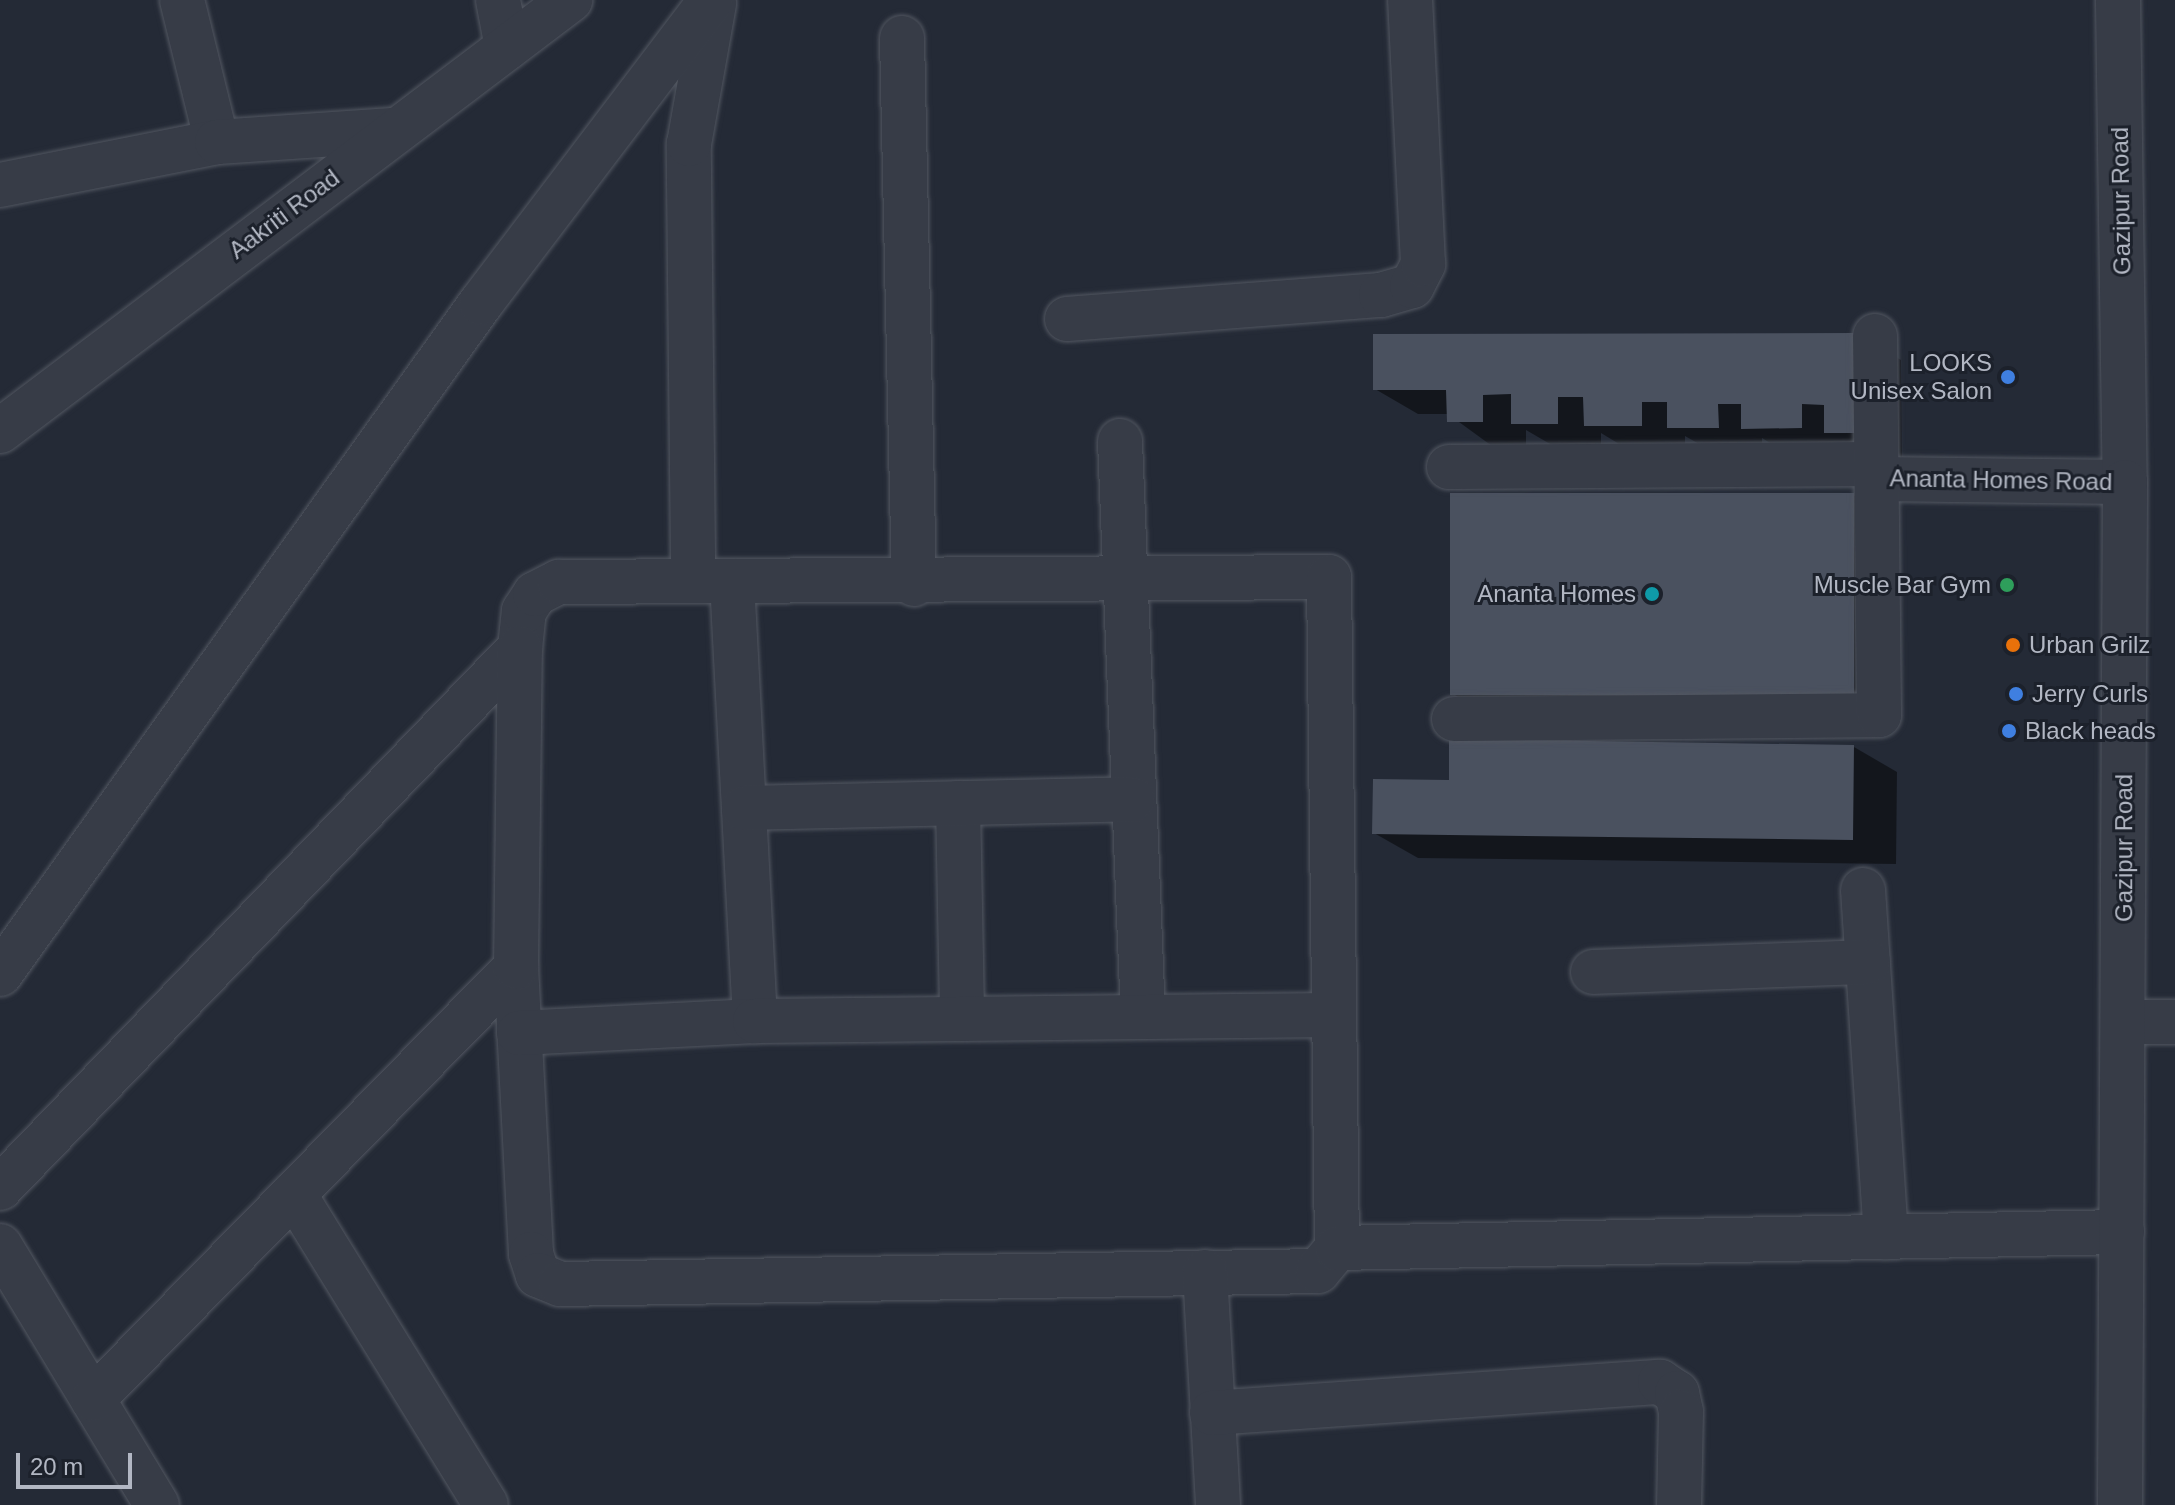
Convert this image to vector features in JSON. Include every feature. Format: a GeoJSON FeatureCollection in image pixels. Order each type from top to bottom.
{"type":"FeatureCollection","features":[{"type":"Feature","properties":{"kind":"street"},"geometry":{"type":"LineString","coordinates":[[182,0],[217,142]]}},
{"type":"Feature","properties":{"kind":"street"},"geometry":{"type":"LineString","coordinates":[[498,0],[507,47]]}},
{"type":"Feature","properties":{"kind":"street","name":"Aakriti Road"},"geometry":{"type":"LineString","coordinates":[[0,431],[393,130],[570,0]]}},
{"type":"Feature","properties":{"kind":"street"},"geometry":{"type":"LineString","coordinates":[[693,559],[689,144],[712,0]]}},
{"type":"Feature","properties":{"kind":"street"},"geometry":{"type":"LineString","coordinates":[[0,974],[481,303],[712,0]]}},
{"type":"Feature","properties":{"kind":"street"},"geometry":{"type":"LineString","coordinates":[[1067,319],[1381,295],[1412,286],[1423,264],[1410,0]]}},
{"type":"Feature","properties":{"kind":"street","name":"Gazipur Road"},"geometry":{"type":"LineString","coordinates":[[2118,0],[2125,482],[2120,1505]]}},
{"type":"Feature","properties":{"kind":"street"},"geometry":{"type":"LineString","coordinates":[[902,38],[914,584]]}},
{"type":"Feature","properties":{"kind":"street"},"geometry":{"type":"LineString","coordinates":[[0,185],[217,142],[393,130]]}},
{"type":"Feature","properties":{"kind":"street"},"geometry":{"type":"LineString","coordinates":[[1454,719],[1879,715],[1875,336]]}},
{"type":"Feature","properties":{"kind":"street"},"geometry":{"type":"LineString","coordinates":[[1120,441],[1123,580],[1143,1016]]}},
{"type":"Feature","properties":{"kind":"street","name":"Ananta Homes Road"},"geometry":{"type":"LineString","coordinates":[[1449,467],[1877,471],[2125,482]]}},
{"type":"Feature","properties":{"kind":"street"},"geometry":{"type":"LineString","coordinates":[[1329,577],[1337,1248],[1318,1271],[560,1284],[538,1275],[531,1254],[516,967],[520,648],[524,611],[535,594],[559,582],[914,584],[1329,577]]}},
{"type":"Feature","properties":{"kind":"street"},"geometry":{"type":"LineString","coordinates":[[732,581],[755,1021]]}},
{"type":"Feature","properties":{"kind":"street"},"geometry":{"type":"LineString","coordinates":[[0,1188],[520,648]]}},
{"type":"Feature","properties":{"kind":"street"},"geometry":{"type":"LineString","coordinates":[[744,808],[1133,799]]}},
{"type":"Feature","properties":{"kind":"street"},"geometry":{"type":"LineString","coordinates":[[958,803],[962,1019]]}},
{"type":"Feature","properties":{"kind":"street"},"geometry":{"type":"LineString","coordinates":[[1863,890],[1886,1237]]}},
{"type":"Feature","properties":{"kind":"street"},"geometry":{"type":"LineString","coordinates":[[1593,972],[1868,962]]}},
{"type":"Feature","properties":{"kind":"street"},"geometry":{"type":"LineString","coordinates":[[93,1399],[516,967]]}},
{"type":"Feature","properties":{"kind":"street"},"geometry":{"type":"LineString","coordinates":[[519,1033],[755,1021],[1334,1015]]}},
{"type":"Feature","properties":{"kind":"street"},"geometry":{"type":"LineString","coordinates":[[2123,1022],[2175,1022]]}},
{"type":"Feature","properties":{"kind":"street"},"geometry":{"type":"LineString","coordinates":[[294,1194],[486,1505]]}},
{"type":"Feature","properties":{"kind":"street"},"geometry":{"type":"LineString","coordinates":[[1337,1248],[2122,1232]]}},
{"type":"Feature","properties":{"kind":"street"},"geometry":{"type":"LineString","coordinates":[[0,1246],[157,1505]]}},
{"type":"Feature","properties":{"kind":"street"},"geometry":{"type":"LineString","coordinates":[[1205,1272],[1218,1505]]}},
{"type":"Feature","properties":{"kind":"street"},"geometry":{"type":"LineString","coordinates":[[1212,1413],[1660,1382],[1677,1393],[1681,1412],[1679,1505]]}},
{"type":"Feature","properties":{"kind":"building"},"geometry":{"type":"Polygon","coordinates":[[[1858,333],[1859,433],[1824,433],[1824,405],[1802,404],[1802,428],[1741,429],[1741,404],[1718,404],[1719,428],[1667,428],[1667,402],[1642,402],[1642,426],[1584,426],[1583,397],[1558,397],[1558,424],[1511,424],[1511,394],[1483,395],[1483,422],[1447,422],[1446,390],[1373,390],[1373,334],[1858,333]]]}},
{"type":"Feature","properties":{"kind":"building","name":"Ananta Homes"},"geometry":{"type":"Polygon","coordinates":[[[1450,493],[1854,493],[1854,695],[1450,695],[1450,493]]]}},
{"type":"Feature","properties":{"kind":"building"},"geometry":{"type":"Polygon","coordinates":[[[1449,739],[1854,745],[1853,840],[1372,834],[1373,779],[1449,780],[1449,739]]]}},
{"type":"Feature","properties":{"kind":"place","name":"LOOKS Unisex Salon"},"geometry":{"type":"Point","coordinates":[2008,377]}},
{"type":"Feature","properties":{"kind":"place","name":"Muscle Bar Gym"},"geometry":{"type":"Point","coordinates":[2007,585]}},
{"type":"Feature","properties":{"kind":"place","name":"Ananta Homes"},"geometry":{"type":"Point","coordinates":[1652,594]}},
{"type":"Feature","properties":{"kind":"place","name":"Urban Grilz"},"geometry":{"type":"Point","coordinates":[2013,645]}},
{"type":"Feature","properties":{"kind":"place","name":"Jerry Curls"},"geometry":{"type":"Point","coordinates":[2016,694]}},
{"type":"Feature","properties":{"kind":"place","name":"Black heads"},"geometry":{"type":"Point","coordinates":[2009,731]}}]}
